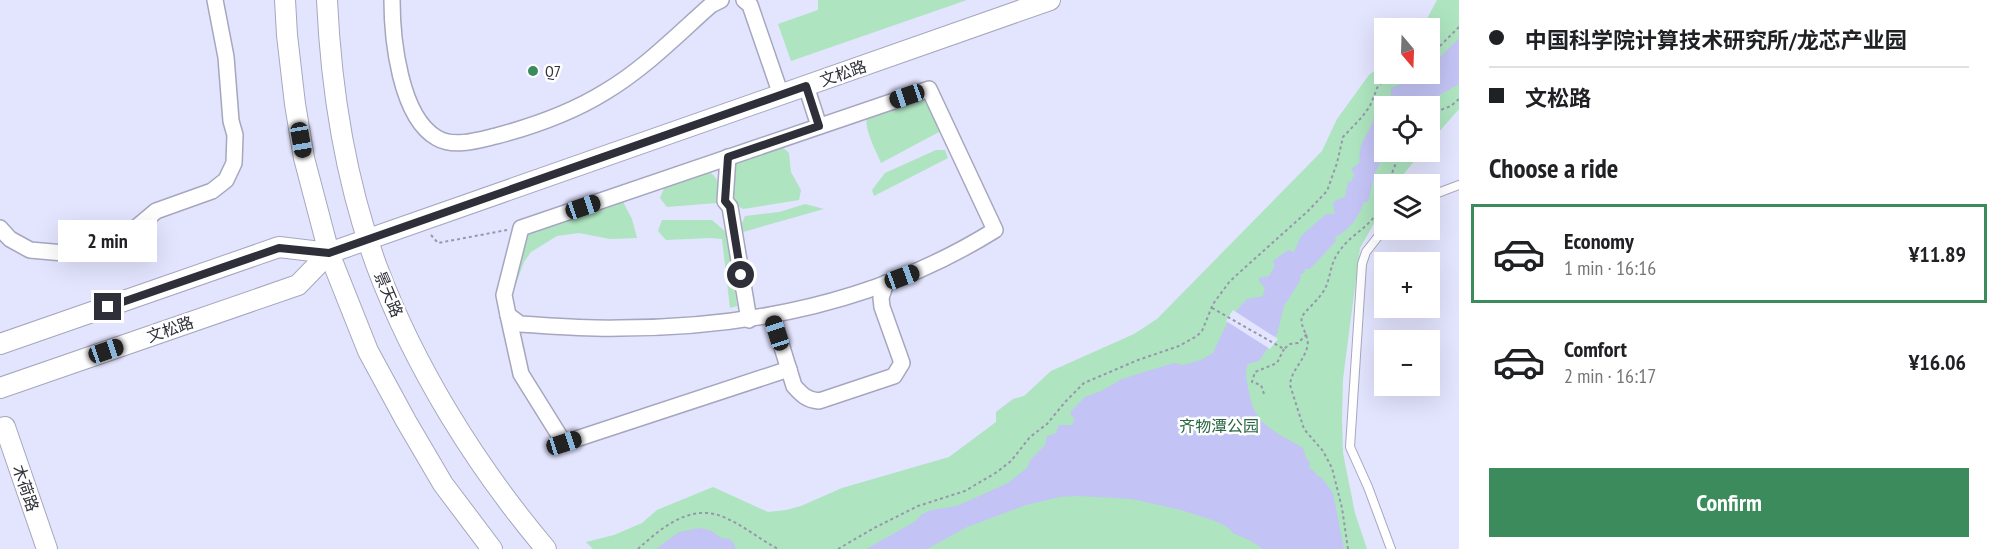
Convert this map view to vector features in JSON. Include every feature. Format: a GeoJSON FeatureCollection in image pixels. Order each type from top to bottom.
{"type":"FeatureCollection","features":[{"type":"Feature","properties":{"kind":"street"},"geometry":{"type":"LineString","coordinates":[[0,228],[10,239],[30,250],[64,253],[79,246],[99,244],[137,227],[156,211],[212,191],[226,180],[234,163],[235,135],[231,121],[226,57],[215,0]]}},
{"type":"Feature","properties":{"kind":"street"},"geometry":{"type":"LineString","coordinates":[[285,0],[287,35],[304,158],[329,253],[368,351],[406,421],[443,484],[492,549]]}},
{"type":"Feature","properties":{"kind":"street","name":"景天路"},"geometry":{"type":"LineString","coordinates":[[327,0],[333,76],[345,149],[377,267],[405,333],[442,401],[478,461],[521,520],[546,549]]}},
{"type":"Feature","properties":{"kind":"street"},"geometry":{"type":"LineString","coordinates":[[392,0],[397,60],[409,101],[431,134],[439,139],[458,142],[472,141],[522,129],[583,105],[632,74],[714,2]]}},
{"type":"Feature","properties":{"kind":"street"},"geometry":{"type":"LineString","coordinates":[[744,0],[750,5],[781,95]]}},
{"type":"Feature","properties":{"kind":"street","name":"文松路"},"geometry":{"type":"LineString","coordinates":[[0,344],[279,248],[329,253],[1050,0]]}},
{"type":"Feature","properties":{"kind":"street"},"geometry":{"type":"LineString","coordinates":[[806,86],[819,126]]}},
{"type":"Feature","properties":{"kind":"street"},"geometry":{"type":"LineString","coordinates":[[508,315],[520,324],[618,328],[749,320],[806,309],[886,284],[959,252],[995,230],[929,89],[522,228],[504,295],[508,315],[521,374],[564,443],[789,369]]}},
{"type":"Feature","properties":{"kind":"street"},"geometry":{"type":"LineString","coordinates":[[728,157],[725,201],[730,207],[749,320]]}},
{"type":"Feature","properties":{"kind":"street","name":"文松路"},"geometry":{"type":"LineString","coordinates":[[0,388],[298,285],[329,253]]}},
{"type":"Feature","properties":{"kind":"street"},"geometry":{"type":"LineString","coordinates":[[772,315],[794,386],[810,400],[819,401],[894,376],[902,363],[882,307],[881,298],[886,284]]}},
{"type":"Feature","properties":{"kind":"street","name":"木荷路"},"geometry":{"type":"LineString","coordinates":[[5,427],[47,549]]}},
{"type":"Feature","properties":{"kind":"lane"},"geometry":{"type":"LineString","coordinates":[[1440,192],[1459,185]]}},
{"type":"Feature","properties":{"kind":"lane"},"geometry":{"type":"LineString","coordinates":[[1375,240],[1366,252],[1362,264],[1350,447],[1391,549]]}},
{"type":"Feature","properties":{"kind":"path"},"geometry":{"type":"LineString","coordinates":[[1440,46],[1459,27]]}},
{"type":"Feature","properties":{"kind":"path"},"geometry":{"type":"LineString","coordinates":[[838,549],[876,526],[918,506],[965,491],[997,472],[1011,461],[1030,437],[1047,424],[1084,383],[1138,360],[1179,346],[1202,331],[1212,308],[1236,275],[1308,211],[1327,191],[1343,136],[1370,106],[1380,84]]}},
{"type":"Feature","properties":{"kind":"path"},"geometry":{"type":"LineString","coordinates":[[1440,110],[1451,106],[1459,99]]}},
{"type":"Feature","properties":{"kind":"path"},"geometry":{"type":"LineString","coordinates":[[1348,549],[1342,508],[1332,468],[1323,451],[1304,429],[1290,385],[1292,373],[1303,359],[1309,343],[1302,316],[1327,286],[1332,262],[1346,243],[1374,218]]}},
{"type":"Feature","properties":{"kind":"path"},"geometry":{"type":"LineString","coordinates":[[421,221],[438,243],[522,228]]}},
{"type":"Feature","properties":{"kind":"path"},"geometry":{"type":"LineString","coordinates":[[1212,308],[1282,348]]}},
{"type":"Feature","properties":{"kind":"path"},"geometry":{"type":"LineString","coordinates":[[1264,394],[1261,385],[1252,382],[1255,372],[1277,363],[1282,348],[1299,343],[1307,334]]}},
{"type":"Feature","properties":{"kind":"path"},"geometry":{"type":"LineString","coordinates":[[638,549],[661,529],[678,519],[696,514],[719,515],[778,549]]}},
{"type":"Feature","properties":{"kind":"green space"},"geometry":{"type":"Polygon","coordinates":[[[818,0],[967,0],[791,61],[778,24],[818,10],[818,0]]]}},
{"type":"Feature","properties":{"kind":"green space","name":"齐物潭公园"},"geometry":{"type":"Polygon","coordinates":[[[1437,0],[1459,0],[1459,109],[1440,131],[1440,96],[1374,96],[1374,162],[1414,162],[1404,174],[1374,174],[1374,224],[1360,248],[1343,379],[1343,453],[1355,513],[1367,549],[593,549],[586,542],[614,535],[642,523],[657,510],[713,487],[768,512],[786,510],[842,488],[949,457],[996,422],[996,412],[1013,399],[1024,396],[1051,371],[1134,334],[1157,319],[1322,151],[1337,119],[1369,75],[1374,71],[1374,84],[1440,84],[1440,18],[1427,18],[1437,0]]]}},
{"type":"Feature","properties":{"kind":"green space"},"geometry":{"type":"Polygon","coordinates":[[[924,96],[941,124],[939,132],[881,163],[869,134],[867,117],[924,96]]]}},
{"type":"Feature","properties":{"kind":"green space"},"geometry":{"type":"Polygon","coordinates":[[[781,146],[789,153],[791,172],[801,190],[799,200],[743,209],[733,203],[731,164],[781,146]]]}},
{"type":"Feature","properties":{"kind":"green space"},"geometry":{"type":"Polygon","coordinates":[[[936,150],[945,150],[948,158],[874,196],[872,190],[885,173],[936,150]]]}},
{"type":"Feature","properties":{"kind":"green space"},"geometry":{"type":"Polygon","coordinates":[[[707,170],[717,181],[717,203],[667,207],[660,198],[665,186],[707,170]]]}},
{"type":"Feature","properties":{"kind":"green space"},"geometry":{"type":"Polygon","coordinates":[[[622,200],[632,219],[637,238],[610,239],[579,233],[557,236],[531,252],[524,262],[511,297],[510,289],[529,233],[622,200]]]}},
{"type":"Feature","properties":{"kind":"green space"},"geometry":{"type":"Polygon","coordinates":[[[805,204],[824,209],[743,232],[742,223],[745,216],[779,212],[805,204]]]}},
{"type":"Feature","properties":{"kind":"green space"},"geometry":{"type":"Polygon","coordinates":[[[662,220],[712,220],[727,233],[737,306],[730,308],[722,239],[666,240],[658,231],[662,220]]]}},
{"type":"Feature","properties":{"kind":"water"},"geometry":{"type":"Polygon","coordinates":[[[1459,38],[1459,84],[1438,96],[1391,96],[1391,88],[1401,84],[1440,84],[1440,57],[1459,38]]]}},
{"type":"Feature","properties":{"kind":"water"},"geometry":{"type":"Polygon","coordinates":[[[1374,117],[1374,162],[1380,162],[1374,174],[1368,202],[1364,202],[1349,227],[1335,237],[1336,241],[1310,269],[1305,269],[1301,274],[1300,281],[1284,306],[1277,334],[1259,361],[1248,364],[1246,371],[1249,392],[1256,413],[1268,427],[1303,448],[1310,462],[1309,468],[1321,477],[1333,493],[1344,549],[1263,549],[1215,521],[1181,510],[1132,499],[1078,496],[1060,497],[1026,505],[967,527],[927,549],[866,549],[931,510],[957,506],[1008,483],[1028,467],[1030,460],[1045,445],[1047,436],[1056,433],[1059,425],[1073,425],[1074,418],[1071,411],[1085,397],[1122,379],[1175,363],[1183,365],[1201,360],[1213,353],[1227,323],[1242,304],[1247,299],[1263,296],[1265,288],[1259,278],[1269,276],[1275,266],[1273,261],[1288,250],[1294,252],[1301,236],[1326,214],[1335,214],[1333,204],[1336,200],[1345,197],[1348,182],[1352,181],[1355,176],[1351,169],[1359,163],[1362,143],[1374,117]]]}},
{"type":"Feature","properties":{"kind":"water"},"geometry":{"type":"Polygon","coordinates":[[[699,528],[710,530],[721,538],[729,539],[736,549],[656,549],[679,532],[699,528]]]}},
{"type":"Feature","properties":{"kind":"pier"},"geometry":{"type":"Polygon","coordinates":[[[1233,310],[1278,339],[1270,349],[1226,321],[1233,310]]]}},
{"type":"Feature","properties":{"kind":"place","name":"Q7"},"geometry":{"type":"Point","coordinates":[533,71]}},
{"type":"Feature","properties":{"kind":"route"},"geometry":{"type":"LineString","coordinates":[[108,307],[279,248],[329,253],[806,86],[819,126],[728,157],[725,201],[730,207],[741,275]]}}]}
